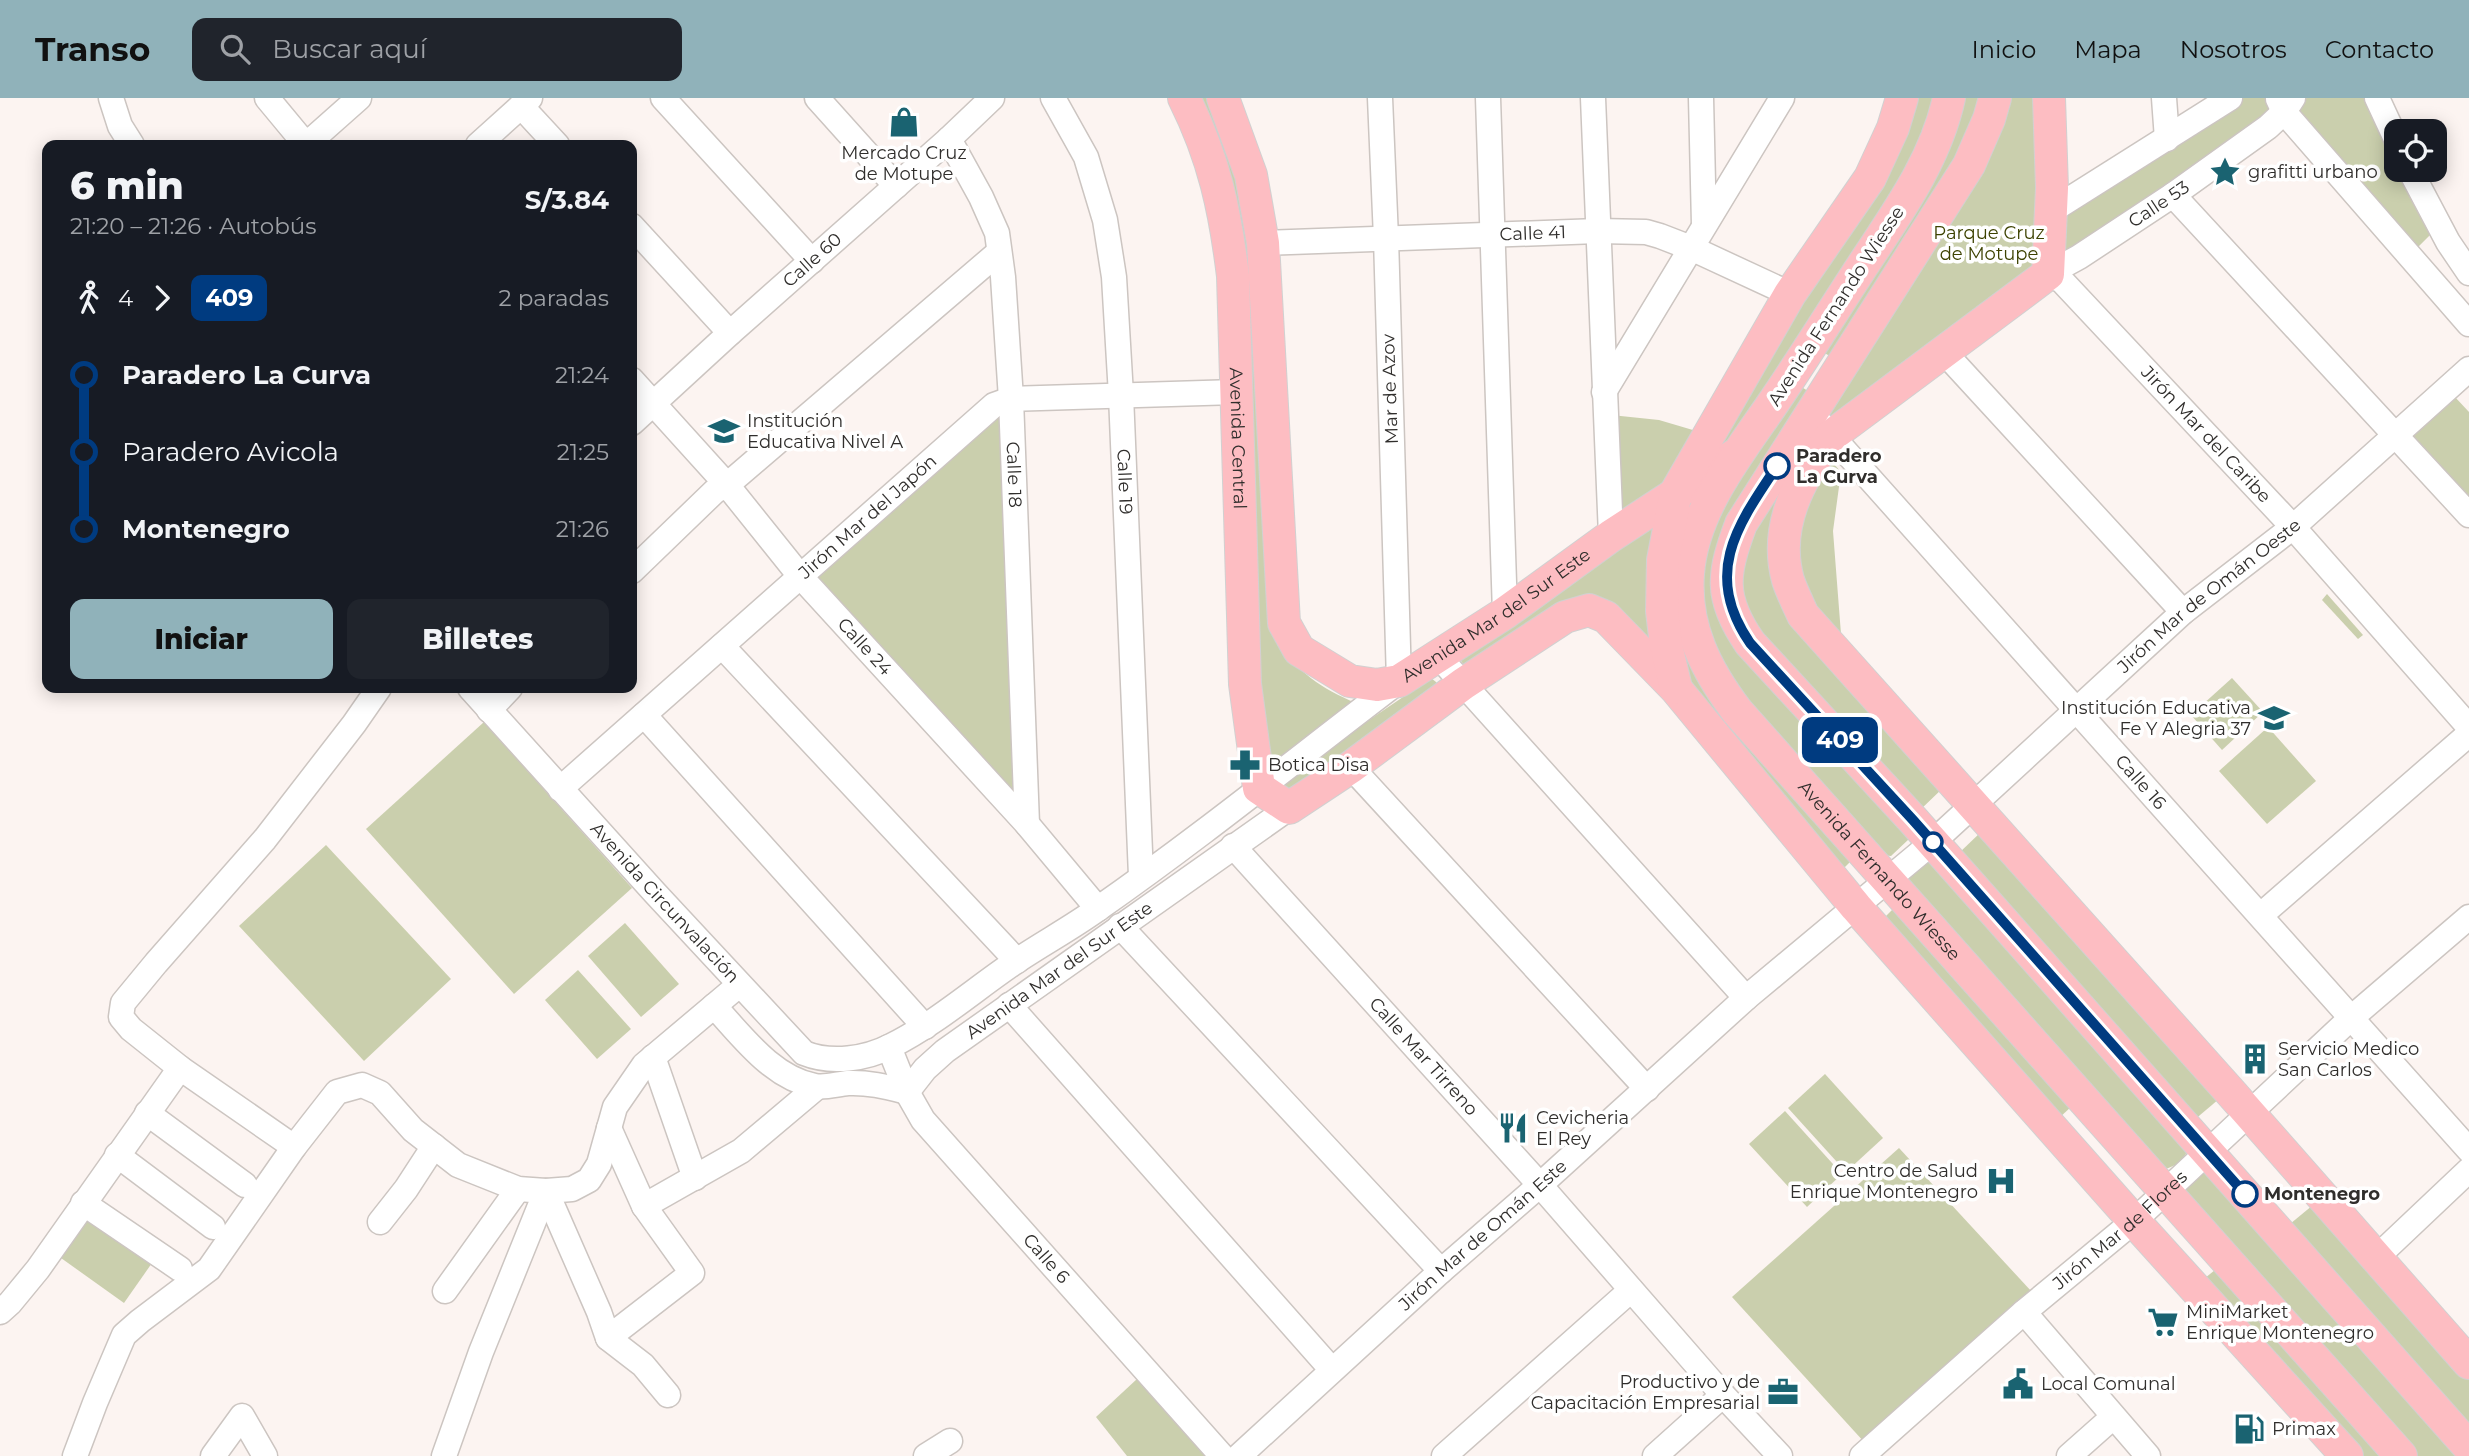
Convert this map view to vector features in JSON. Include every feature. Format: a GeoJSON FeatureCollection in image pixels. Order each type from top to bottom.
{"type":"FeatureCollection","features":[{"type":"Feature","properties":{"kind":"main road","name":"Avenida Central"},"geometry":{"type":"LineString","coordinates":[[1184,98],[1212,163],[1225,214],[1233,276],[1245,684],[1259,788]]}},
{"type":"Feature","properties":{"kind":"main road","name":"Avenida Central"},"geometry":{"type":"LineString","coordinates":[[1223,98],[1251,175],[1264,243],[1284,623],[1298,650],[1350,681],[1377,685],[1399,681]]}},
{"type":"Feature","properties":{"kind":"main road","name":"Avenida Fernando Wiesse"},"geometry":{"type":"LineString","coordinates":[[1902,98],[1893,128],[1870,178],[1790,294],[1676,492],[1663,560],[1662,598],[1666,645],[1676,689],[1856,908],[2347,1456]]}},
{"type":"Feature","properties":{"kind":"main road","name":"Avenida Fernando Wiesse"},"geometry":{"type":"LineString","coordinates":[[1949,98],[1939,132],[1915,185],[1739,452],[1700,523],[1688,571],[1689,614],[1702,656],[1710,673],[1737,711],[2401,1456]]}},
{"type":"Feature","properties":{"kind":"main road","name":"Avenida Fernando Wiesse"},"geometry":{"type":"LineString","coordinates":[[1995,98],[1989,119],[1969,164],[1831,384],[1813,460],[1787,514],[1784,541],[1788,580],[1803,615],[2248,1111],[2469,1363]]}},
{"type":"Feature","properties":{"kind":"main road"},"geometry":{"type":"LineString","coordinates":[[2048,274],[2051,211],[2049,98]]}},
{"type":"Feature","properties":{"kind":"main road","name":"Avenida Fernando Wiesse"},"geometry":{"type":"LineString","coordinates":[[2048,274],[1943,351],[1821,425],[1741,524],[1728,557],[1726,583],[1731,608],[1750,643],[1933,842],[2469,1447]]}},
{"type":"Feature","properties":{"kind":"main road"},"geometry":{"type":"LineString","coordinates":[[1800,363],[1831,384]]}},
{"type":"Feature","properties":{"kind":"main road","name":"Avenida Mar del Sur Este"},"geometry":{"type":"LineString","coordinates":[[1399,681],[1505,613],[1611,536],[1739,452]]}},
{"type":"Feature","properties":{"kind":"main road","name":"Avenida Mar del Sur Este"},"geometry":{"type":"LineString","coordinates":[[1289,808],[1351,767],[1463,684],[1565,617],[1589,610],[1606,617],[1676,689]]}},
{"type":"Feature","properties":{"kind":"main road"},"geometry":{"type":"LineString","coordinates":[[1259,788],[1289,808]]}},
{"type":"Feature","properties":{"kind":"street"},"geometry":{"type":"LineString","coordinates":[[111,98],[120,125],[129,140]]}},
{"type":"Feature","properties":{"kind":"street"},"geometry":{"type":"LineString","coordinates":[[267,98],[302,140]]}},
{"type":"Feature","properties":{"kind":"street"},"geometry":{"type":"LineString","coordinates":[[312,140],[359,98]]}},
{"type":"Feature","properties":{"kind":"street"},"geometry":{"type":"LineString","coordinates":[[663,98],[812,261]]}},
{"type":"Feature","properties":{"kind":"street"},"geometry":{"type":"LineString","coordinates":[[817,98],[897,186]]}},
{"type":"Feature","properties":{"kind":"street","name":"Calle 60"},"geometry":{"type":"LineString","coordinates":[[637,418],[992,98]]}},
{"type":"Feature","properties":{"kind":"street","name":"Calle 19"},"geometry":{"type":"LineString","coordinates":[[1052,98],[1086,157],[1105,219],[1114,277],[1142,876]]}},
{"type":"Feature","properties":{"kind":"street","name":"Mar de Azov"},"geometry":{"type":"LineString","coordinates":[[1380,98],[1399,681]]}},
{"type":"Feature","properties":{"kind":"street"},"geometry":{"type":"LineString","coordinates":[[1488,98],[1505,613]]}},
{"type":"Feature","properties":{"kind":"street"},"geometry":{"type":"LineString","coordinates":[[1593,98],[1611,536]]}},
{"type":"Feature","properties":{"kind":"street"},"geometry":{"type":"LineString","coordinates":[[1701,98],[1704,225]]}},
{"type":"Feature","properties":{"kind":"street"},"geometry":{"type":"LineString","coordinates":[[1604,392],[1782,98]]}},
{"type":"Feature","properties":{"kind":"street"},"geometry":{"type":"LineString","coordinates":[[2164,98],[2166,139]]}},
{"type":"Feature","properties":{"kind":"street"},"geometry":{"type":"LineString","coordinates":[[2051,211],[2230,98]]}},
{"type":"Feature","properties":{"kind":"street"},"geometry":{"type":"LineString","coordinates":[[2378,98],[2387,119]]}},
{"type":"Feature","properties":{"kind":"street"},"geometry":{"type":"LineString","coordinates":[[484,140],[526,102],[553,140]]}},
{"type":"Feature","properties":{"kind":"street"},"geometry":{"type":"LineString","coordinates":[[2285,103],[2469,324]]}},
{"type":"Feature","properties":{"kind":"street","name":"Calle 53"},"geometry":{"type":"LineString","coordinates":[[2048,274],[2079,257],[2173,195],[2268,127],[2285,103]]}},
{"type":"Feature","properties":{"kind":"street","name":"Calle 18"},"geometry":{"type":"LineString","coordinates":[[949,139],[981,197],[997,233],[1012,400],[1027,824]]}},
{"type":"Feature","properties":{"kind":"street"},"geometry":{"type":"LineString","coordinates":[[2416,182],[2448,242],[2469,273]]}},
{"type":"Feature","properties":{"kind":"street"},"geometry":{"type":"LineString","coordinates":[[2173,195],[2469,515]]}},
{"type":"Feature","properties":{"kind":"street"},"geometry":{"type":"LineString","coordinates":[[637,231],[730,333]]}},
{"type":"Feature","properties":{"kind":"street","name":"Calle 41"},"geometry":{"type":"LineString","coordinates":[[1264,243],[1598,231],[1646,232],[1691,248],[1790,294]]}},
{"type":"Feature","properties":{"kind":"street"},"geometry":{"type":"LineString","coordinates":[[637,566],[715,491],[727,485],[999,252]]}},
{"type":"Feature","properties":{"kind":"street","name":"Jirón Mar del Caribe"},"geometry":{"type":"LineString","coordinates":[[2048,274],[2062,281],[2292,527],[2469,727]]}},
{"type":"Feature","properties":{"kind":"street"},"geometry":{"type":"LineString","coordinates":[[1943,351],[2183,612]]}},
{"type":"Feature","properties":{"kind":"street","name":"Jirón Mar de Omán Oeste"},"geometry":{"type":"LineString","coordinates":[[1887,881],[2183,612],[2292,527],[2469,369]]}},
{"type":"Feature","properties":{"kind":"street","name":"Calle 24"},"geometry":{"type":"LineString","coordinates":[[637,386],[727,485],[800,576],[1027,824],[1098,909]]}},
{"type":"Feature","properties":{"kind":"street","name":"Jirón Mar del Japón"},"geometry":{"type":"LineString","coordinates":[[560,789],[994,405],[1012,400],[1236,392]]}},
{"type":"Feature","properties":{"kind":"street","name":"Calle 16"},"geometry":{"type":"LineString","coordinates":[[1821,425],[2469,1150]]}},
{"type":"Feature","properties":{"kind":"street"},"geometry":{"type":"LineString","coordinates":[[722,646],[1017,961]]}},
{"type":"Feature","properties":{"kind":"street"},"geometry":{"type":"LineString","coordinates":[[1439,657],[1746,998]]}},
{"type":"Feature","properties":{"kind":"street","name":"Avenida Mar del Sur Este"},"geometry":{"type":"LineString","coordinates":[[889,1047],[925,1027],[1017,961],[1098,909],[1219,821],[1399,681]]}},
{"type":"Feature","properties":{"kind":"street"},"geometry":{"type":"LineString","coordinates":[[294,1147],[180,1068],[131,1030],[121,1017],[123,1003],[265,839],[376,693]]}},
{"type":"Feature","properties":{"kind":"street","name":"Avenida Circunvalación"},"geometry":{"type":"LineString","coordinates":[[474,693],[804,1053],[815,1058],[858,1058],[889,1047]]}},
{"type":"Feature","properties":{"kind":"street"},"geometry":{"type":"LineString","coordinates":[[489,710],[505,693]]}},
{"type":"Feature","properties":{"kind":"street"},"geometry":{"type":"LineString","coordinates":[[644,715],[925,1027]]}},
{"type":"Feature","properties":{"kind":"street"},"geometry":{"type":"LineString","coordinates":[[2261,915],[2469,734]]}},
{"type":"Feature","properties":{"kind":"street"},"geometry":{"type":"LineString","coordinates":[[1351,767],[1647,1089]]}},
{"type":"Feature","properties":{"kind":"street","name":"Avenida Mar del Sur Este"},"geometry":{"type":"LineString","coordinates":[[907,1092],[925,1069],[945,1051],[1289,808]]}},
{"type":"Feature","properties":{"kind":"street","name":"Calle Mar Tirreno"},"geometry":{"type":"LineString","coordinates":[[1233,846],[1540,1185],[1723,1395],[1780,1456]]}},
{"type":"Feature","properties":{"kind":"street","name":"Jirón Mar de Omán Este"},"geometry":{"type":"LineString","coordinates":[[1239,1456],[1746,998],[1887,881]]}},
{"type":"Feature","properties":{"kind":"street"},"geometry":{"type":"LineString","coordinates":[[1120,926],[1441,1271]]}},
{"type":"Feature","properties":{"kind":"street","name":"Jirón Mar de Flores"},"geometry":{"type":"LineString","coordinates":[[1862,1456],[2024,1312],[2134,1221],[2350,1018],[2465,929]]}},
{"type":"Feature","properties":{"kind":"street"},"geometry":{"type":"LineString","coordinates":[[75,1456],[124,1335],[209,1269],[294,1147],[337,1092],[362,1085],[380,1093],[413,1130],[458,1165],[518,1189],[572,1189],[589,1180],[599,1164],[615,1107],[644,1065],[739,985]]}},
{"type":"Feature","properties":{"kind":"street"},"geometry":{"type":"LineString","coordinates":[[1009,1005],[1332,1370]]}},
{"type":"Feature","properties":{"kind":"street"},"geometry":{"type":"LineString","coordinates":[[714,1006],[757,1053],[792,1079],[817,1087],[849,1083],[878,1085],[907,1092]]}},
{"type":"Feature","properties":{"kind":"street","name":"Calle 6"},"geometry":{"type":"LineString","coordinates":[[889,1047],[907,1092],[923,1120],[1222,1456]]}},
{"type":"Feature","properties":{"kind":"street"},"geometry":{"type":"LineString","coordinates":[[653,1058],[695,1178]]}},
{"type":"Feature","properties":{"kind":"street"},"geometry":{"type":"LineString","coordinates":[[0,1312],[38,1269],[180,1068]]}},
{"type":"Feature","properties":{"kind":"street"},"geometry":{"type":"LineString","coordinates":[[644,1206],[741,1151],[817,1087]]}},
{"type":"Feature","properties":{"kind":"street"},"geometry":{"type":"LineString","coordinates":[[147,1113],[245,1185]]}},
{"type":"Feature","properties":{"kind":"street"},"geometry":{"type":"LineString","coordinates":[[608,1338],[692,1273],[644,1206],[609,1128]]}},
{"type":"Feature","properties":{"kind":"street"},"geometry":{"type":"LineString","coordinates":[[380,1222],[434,1146]]}},
{"type":"Feature","properties":{"kind":"street"},"geometry":{"type":"LineString","coordinates":[[117,1155],[213,1227]]}},
{"type":"Feature","properties":{"kind":"street"},"geometry":{"type":"LineString","coordinates":[[2376,1257],[2469,1170]]}},
{"type":"Feature","properties":{"kind":"street"},"geometry":{"type":"LineString","coordinates":[[445,1291],[518,1189]]}},
{"type":"Feature","properties":{"kind":"street"},"geometry":{"type":"LineString","coordinates":[[546,1191],[608,1338],[643,1365],[668,1395]]}},
{"type":"Feature","properties":{"kind":"street"},"geometry":{"type":"LineString","coordinates":[[444,1456],[481,1352],[546,1191]]}},
{"type":"Feature","properties":{"kind":"street"},"geometry":{"type":"LineString","coordinates":[[83,1203],[180,1269]]}},
{"type":"Feature","properties":{"kind":"street"},"geometry":{"type":"LineString","coordinates":[[1444,1456],[1631,1290]]}},
{"type":"Feature","properties":{"kind":"street"},"geometry":{"type":"LineString","coordinates":[[2024,1312],[2148,1456]]}},
{"type":"Feature","properties":{"kind":"street"},"geometry":{"type":"LineString","coordinates":[[1654,1456],[1723,1395]]}},
{"type":"Feature","properties":{"kind":"street"},"geometry":{"type":"LineString","coordinates":[[213,1456],[242,1416],[265,1456]]}},
{"type":"Feature","properties":{"kind":"street"},"geometry":{"type":"LineString","coordinates":[[2069,1456],[2113,1417]]}},
{"type":"Feature","properties":{"kind":"street"},"geometry":{"type":"LineString","coordinates":[[926,1456],[950,1441]]}},
{"type":"Feature","properties":{"kind":"green space"},"geometry":{"type":"Polygon","coordinates":[[[1194,98],[1218,98],[1240,158],[1265,377],[1276,642],[1312,678],[1332,692],[1356,703],[1267,772],[1261,766],[1237,258],[1194,98]]]}},
{"type":"Feature","properties":{"kind":"green space"},"geometry":{"type":"Polygon","coordinates":[[[1913,98],[1939,98],[1914,163],[1729,445],[1719,443],[1913,98]]]}},
{"type":"Feature","properties":{"kind":"green space"},"geometry":{"type":"Polygon","coordinates":[[[1958,98],[1989,98],[1986,111],[1835,359],[1821,351],[1958,98]]]}},
{"type":"Feature","properties":{"kind":"green space","name":"Parque Cruz de Motupe"},"geometry":{"type":"Polygon","coordinates":[[[2000,98],[2042,98],[2038,271],[1835,418],[1825,412],[2000,98]]]}},
{"type":"Feature","properties":{"kind":"green space"},"geometry":{"type":"Polygon","coordinates":[[[2240,98],[2273,98],[2279,111],[2051,268],[2055,215],[2240,98]]]}},
{"type":"Feature","properties":{"kind":"green space"},"geometry":{"type":"Polygon","coordinates":[[[2300,98],[2372,98],[2384,124],[2384,182],[2409,182],[2432,233],[2418,247],[2291,111],[2300,98]]]}},
{"type":"Feature","properties":{"kind":"green space"},"geometry":{"type":"Polygon","coordinates":[[[1798,385],[1815,395],[1718,572],[1909,839],[1891,856],[1881,855],[1738,698],[1709,648],[1697,578],[1715,509],[1798,385]]]}},
{"type":"Feature","properties":{"kind":"green space"},"geometry":{"type":"Polygon","coordinates":[[[2454,396],[2469,412],[2469,506],[2405,437],[2454,396]]]}},
{"type":"Feature","properties":{"kind":"green space"},"geometry":{"type":"Polygon","coordinates":[[[1003,410],[1016,791],[1011,793],[812,571],[1003,410]]]}},
{"type":"Feature","properties":{"kind":"green space"},"geometry":{"type":"Polygon","coordinates":[[[1611,415],[1659,420],[1703,433],[1675,489],[1615,529],[1611,415]]]}},
{"type":"Feature","properties":{"kind":"green space"},"geometry":{"type":"Polygon","coordinates":[[[1803,439],[1776,565],[1944,787],[1919,811],[1756,631],[1739,584],[1747,533],[1803,439]]]}},
{"type":"Feature","properties":{"kind":"green space"},"geometry":{"type":"Polygon","coordinates":[[[1825,454],[1841,472],[1833,531],[1842,647],[1815,620],[1791,534],[1825,454]]]}},
{"type":"Feature","properties":{"kind":"green space"},"geometry":{"type":"Polygon","coordinates":[[[1664,516],[1662,668],[1613,612],[1470,673],[1458,657],[1664,516]]]}},
{"type":"Feature","properties":{"kind":"green space"},"geometry":{"type":"Polygon","coordinates":[[[2327,594],[2363,635],[2358,639],[2322,600],[2327,594]]]}},
{"type":"Feature","properties":{"kind":"green space"},"geometry":{"type":"Polygon","coordinates":[[[1676,625],[1853,859],[1840,872],[1691,684],[1676,625]]]}},
{"type":"Feature","properties":{"kind":"green space"},"geometry":{"type":"Polygon","coordinates":[[[1431,678],[1442,692],[1291,800],[1272,786],[1431,678]]]}},
{"type":"Feature","properties":{"kind":"green space"},"geometry":{"type":"Polygon","coordinates":[[[2232,678],[2263,712],[2222,750],[2191,715],[2232,678]]]}},
{"type":"Feature","properties":{"kind":"green space"},"geometry":{"type":"Polygon","coordinates":[[[484,722],[632,888],[514,994],[366,829],[484,722]]]}},
{"type":"Feature","properties":{"kind":"green space"},"geometry":{"type":"Polygon","coordinates":[[[2268,727],[2316,781],[2267,824],[2219,771],[2268,727]]]}},
{"type":"Feature","properties":{"kind":"green space"},"geometry":{"type":"Polygon","coordinates":[[[1982,831],[2219,1099],[2193,1121],[1958,854],[1982,831]]]}},
{"type":"Feature","properties":{"kind":"green space"},"geometry":{"type":"Polygon","coordinates":[[[326,845],[451,979],[364,1061],[239,926],[326,845]]]}},
{"type":"Feature","properties":{"kind":"green space"},"geometry":{"type":"Polygon","coordinates":[[[1927,853],[2190,1146],[2179,1162],[2161,1169],[1905,882],[1927,853]]]}},
{"type":"Feature","properties":{"kind":"green space"},"geometry":{"type":"Polygon","coordinates":[[[1897,905],[2073,1105],[2057,1120],[1882,920],[1897,905]]]}},
{"type":"Feature","properties":{"kind":"green space"},"geometry":{"type":"Polygon","coordinates":[[[625,923],[679,984],[641,1017],[588,956],[625,923]]]}},
{"type":"Feature","properties":{"kind":"green space"},"geometry":{"type":"Polygon","coordinates":[[[578,970],[631,1029],[597,1059],[545,1000],[578,970]]]}},
{"type":"Feature","properties":{"kind":"green space"},"geometry":{"type":"Polygon","coordinates":[[[1825,1074],[1883,1138],[1846,1172],[1788,1108],[1825,1074]]]}},
{"type":"Feature","properties":{"kind":"green space"},"geometry":{"type":"Polygon","coordinates":[[[1785,1111],[1842,1174],[1807,1207],[1749,1144],[1785,1111]]]}},
{"type":"Feature","properties":{"kind":"green space"},"geometry":{"type":"Polygon","coordinates":[[[1899,1148],[2032,1292],[1865,1443],[1732,1297],[1899,1148]]]}},
{"type":"Feature","properties":{"kind":"green space"},"geometry":{"type":"Polygon","coordinates":[[[2201,1165],[2462,1456],[2412,1456],[2185,1199],[2181,1184],[2201,1165]]]}},
{"type":"Feature","properties":{"kind":"green space"},"geometry":{"type":"Polygon","coordinates":[[[2313,1205],[2469,1379],[2469,1431],[2290,1224],[2313,1205]]]}},
{"type":"Feature","properties":{"kind":"green space"},"geometry":{"type":"Polygon","coordinates":[[[89,1218],[152,1263],[124,1303],[61,1258],[89,1218]]]}},
{"type":"Feature","properties":{"kind":"green space"},"geometry":{"type":"Polygon","coordinates":[[[2215,1270],[2380,1456],[2355,1456],[2200,1282],[2215,1270]]]}},
{"type":"Feature","properties":{"kind":"green space"},"geometry":{"type":"Polygon","coordinates":[[[1137,1379],[1213,1456],[1127,1456],[1096,1417],[1137,1379]]]}},
{"type":"Feature","properties":{"kind":"bus line","name":"409"},"geometry":{"type":"LineString","coordinates":[[1777,466],[1750,507],[1728,557],[1728,595],[1741,629],[1750,643],[1913,820],[2245,1194]]}},
{"type":"Feature","properties":{"kind":"place","name":"Mercado Cruz de Motupe"},"geometry":{"type":"Point","coordinates":[904,122]}},
{"type":"Feature","properties":{"kind":"place","name":"grafitti urbano"},"geometry":{"type":"Point","coordinates":[2225,172]}},
{"type":"Feature","properties":{"kind":"place","name":"Institución Educativa Nivel A"},"geometry":{"type":"Point","coordinates":[724,431]}},
{"type":"Feature","properties":{"kind":"place","name":"Paradero La Curva"},"geometry":{"type":"Point","coordinates":[1777,466]}},
{"type":"Feature","properties":{"kind":"place","name":"Institución Educativa Fe Y Alegria 37"},"geometry":{"type":"Point","coordinates":[2274,718]}},
{"type":"Feature","properties":{"kind":"place","name":"Botica Disa"},"geometry":{"type":"Point","coordinates":[1245,765]}},
{"type":"Feature","properties":{"kind":"place","name":"Servicio Medico San Carlos"},"geometry":{"type":"Point","coordinates":[2255,1059]}},
{"type":"Feature","properties":{"kind":"place","name":"Cevicheria El Rey"},"geometry":{"type":"Point","coordinates":[1513,1128]}},
{"type":"Feature","properties":{"kind":"place","name":"Centro de Salud Enrique Montenegro"},"geometry":{"type":"Point","coordinates":[2001,1181]}},
{"type":"Feature","properties":{"kind":"place","name":"Montenegro"},"geometry":{"type":"Point","coordinates":[2245,1194]}},
{"type":"Feature","properties":{"kind":"place","name":"MiniMarket Enrique Montenegro"},"geometry":{"type":"Point","coordinates":[2163,1322]}},
{"type":"Feature","properties":{"kind":"place","name":"Local Comunal"},"geometry":{"type":"Point","coordinates":[2018,1384]}},
{"type":"Feature","properties":{"kind":"place","name":"Productivo y de Capacitación Empresarial"},"geometry":{"type":"Point","coordinates":[1783,1392]}},
{"type":"Feature","properties":{"kind":"place","name":"Primax"},"geometry":{"type":"Point","coordinates":[2249,1429]}}]}
